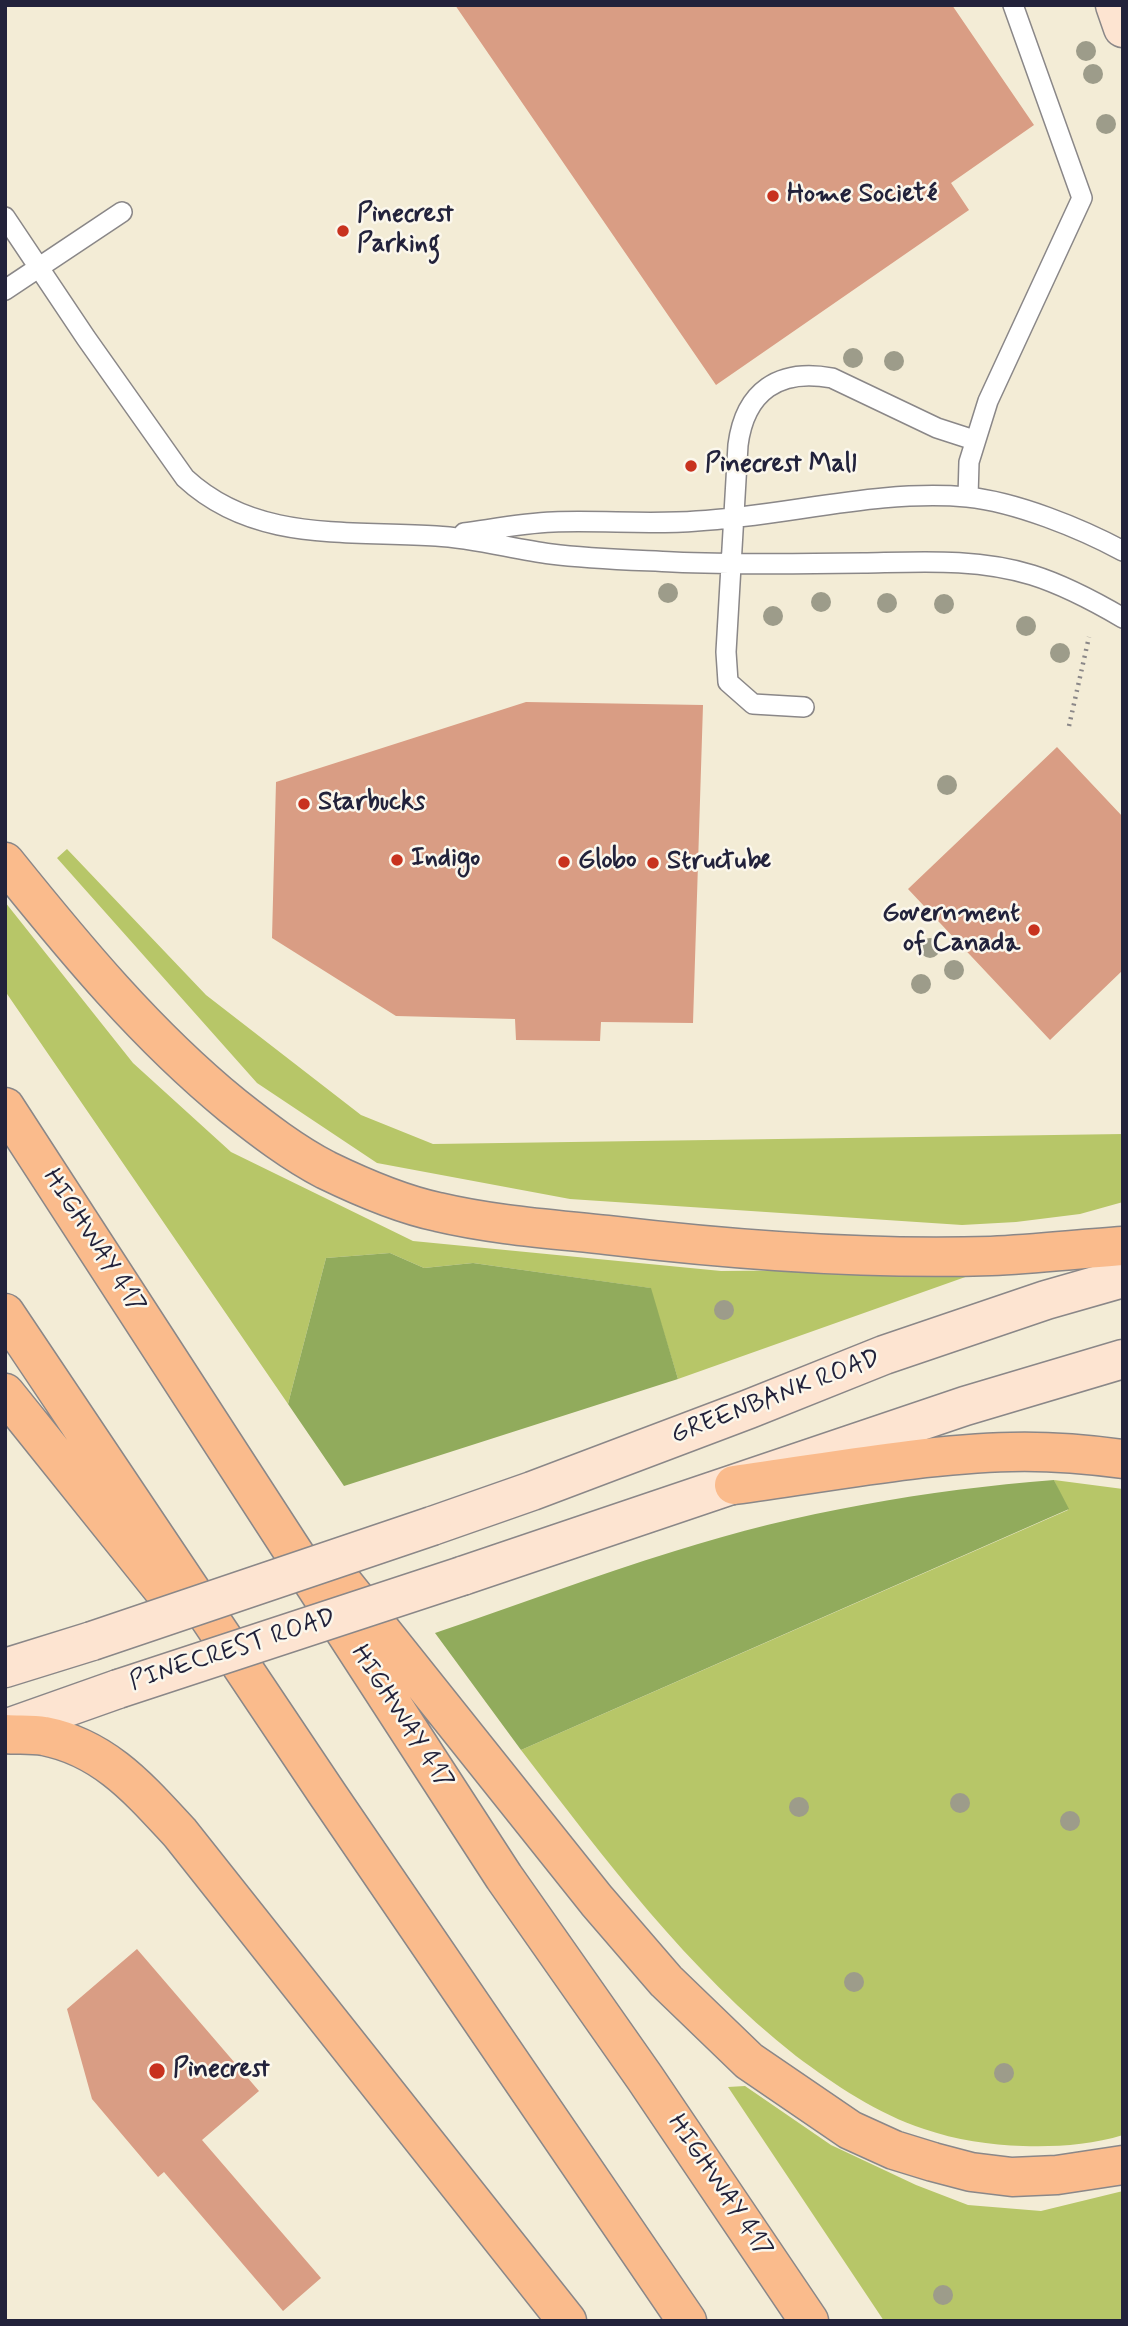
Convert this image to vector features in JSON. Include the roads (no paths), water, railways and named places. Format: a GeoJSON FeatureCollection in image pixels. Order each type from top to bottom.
{"type":"FeatureCollection","features":[{"type":"Feature","properties":{"kind":"highway"},"geometry":{"type":"LineString","coordinates":[[5,862],[141,1023],[197,1076],[262,1130],[314,1163],[387,1196],[438,1212],[524,1226],[689,1245],[791,1252],[993,1256],[1123,1246]]}},
{"type":"Feature","properties":{"kind":"highway","name":"HIGHWAY 417"},"geometry":{"type":"LineString","coordinates":[[5,1107],[504,1877],[810,2321]]}},
{"type":"Feature","properties":{"kind":"highway"},"geometry":{"type":"LineString","coordinates":[[5,1313],[328,1795],[687,2321]]}},
{"type":"Feature","properties":{"kind":"highway"},"geometry":{"type":"LineString","coordinates":[[166,1355],[408,1668],[597,1901],[666,1981],[749,2061],[850,2130],[894,2150],[933,2162],[971,2172],[1012,2177],[1057,2175],[1123,2165]]}},
{"type":"Feature","properties":{"kind":"highway"},"geometry":{"type":"LineString","coordinates":[[5,1393],[328,1795]]}},
{"type":"Feature","properties":{"kind":"highway"},"geometry":{"type":"LineString","coordinates":[[734,1485],[942,1457],[1010,1452],[1073,1453],[1123,1459]]}},
{"type":"Feature","properties":{"kind":"highway"},"geometry":{"type":"LineString","coordinates":[[5,1734],[41,1736],[69,1742],[91,1752],[143,1794],[189,1844],[567,2321]]}},
{"type":"Feature","properties":{"kind":"main road"},"geometry":{"type":"LineString","coordinates":[[1115,5],[1123,28]]}},
{"type":"Feature","properties":{"kind":"main road","name":"GREENBANK ROAD"},"geometry":{"type":"LineString","coordinates":[[432,1525],[606,1463],[909,1346],[1046,1300],[1123,1278]]}},
{"type":"Feature","properties":{"kind":"main road"},"geometry":{"type":"LineString","coordinates":[[734,1485],[965,1406],[1123,1359]]}},
{"type":"Feature","properties":{"kind":"main road","name":"PINECREST ROAD"},"geometry":{"type":"LineString","coordinates":[[5,1729],[734,1485]]}},
{"type":"Feature","properties":{"kind":"main road","name":"PINECREST ROAD"},"geometry":{"type":"LineString","coordinates":[[5,1668],[432,1525]]}},
{"type":"Feature","properties":{"kind":"lane"},"geometry":{"type":"LineString","coordinates":[[968,498],[968,462],[988,401],[1082,198],[1013,5]]}},
{"type":"Feature","properties":{"kind":"lane"},"geometry":{"type":"LineString","coordinates":[[5,289],[122,212]]}},
{"type":"Feature","properties":{"kind":"lane"},"geometry":{"type":"LineString","coordinates":[[5,217],[185,478],[223,507],[269,525],[297,529],[440,536],[554,554],[732,565],[955,562],[1032,575],[1097,602],[1123,618]]}},
{"type":"Feature","properties":{"kind":"lane"},"geometry":{"type":"LineString","coordinates":[[804,707],[752,704],[728,682],[726,652],[741,423],[752,403],[779,380],[817,375],[832,378],[937,428],[974,440]]}},
{"type":"Feature","properties":{"kind":"lane"},"geometry":{"type":"LineString","coordinates":[[440,536],[551,522],[697,522],[893,498],[968,498],[1010,506],[1047,518],[1123,551]]}},
{"type":"Feature","properties":{"kind":"place","name":"Home Societé"},"geometry":{"type":"Point","coordinates":[773,196]}},
{"type":"Feature","properties":{"kind":"place","name":"Pinecrest Parking"},"geometry":{"type":"Point","coordinates":[343,231]}},
{"type":"Feature","properties":{"kind":"place","name":"Pinecrest Mall"},"geometry":{"type":"Point","coordinates":[691,466]}},
{"type":"Feature","properties":{"kind":"place","name":"Starbucks"},"geometry":{"type":"Point","coordinates":[304,804]}},
{"type":"Feature","properties":{"kind":"place","name":"Indigo"},"geometry":{"type":"Point","coordinates":[397,860]}},
{"type":"Feature","properties":{"kind":"place","name":"Globo"},"geometry":{"type":"Point","coordinates":[564,862]}},
{"type":"Feature","properties":{"kind":"place","name":"Structube"},"geometry":{"type":"Point","coordinates":[653,863]}},
{"type":"Feature","properties":{"kind":"place","name":"Government of Canada"},"geometry":{"type":"Point","coordinates":[1034,930]}},
{"type":"Feature","properties":{"kind":"place","name":"Pinecrest"},"geometry":{"type":"Point","coordinates":[157,2071]}}]}
